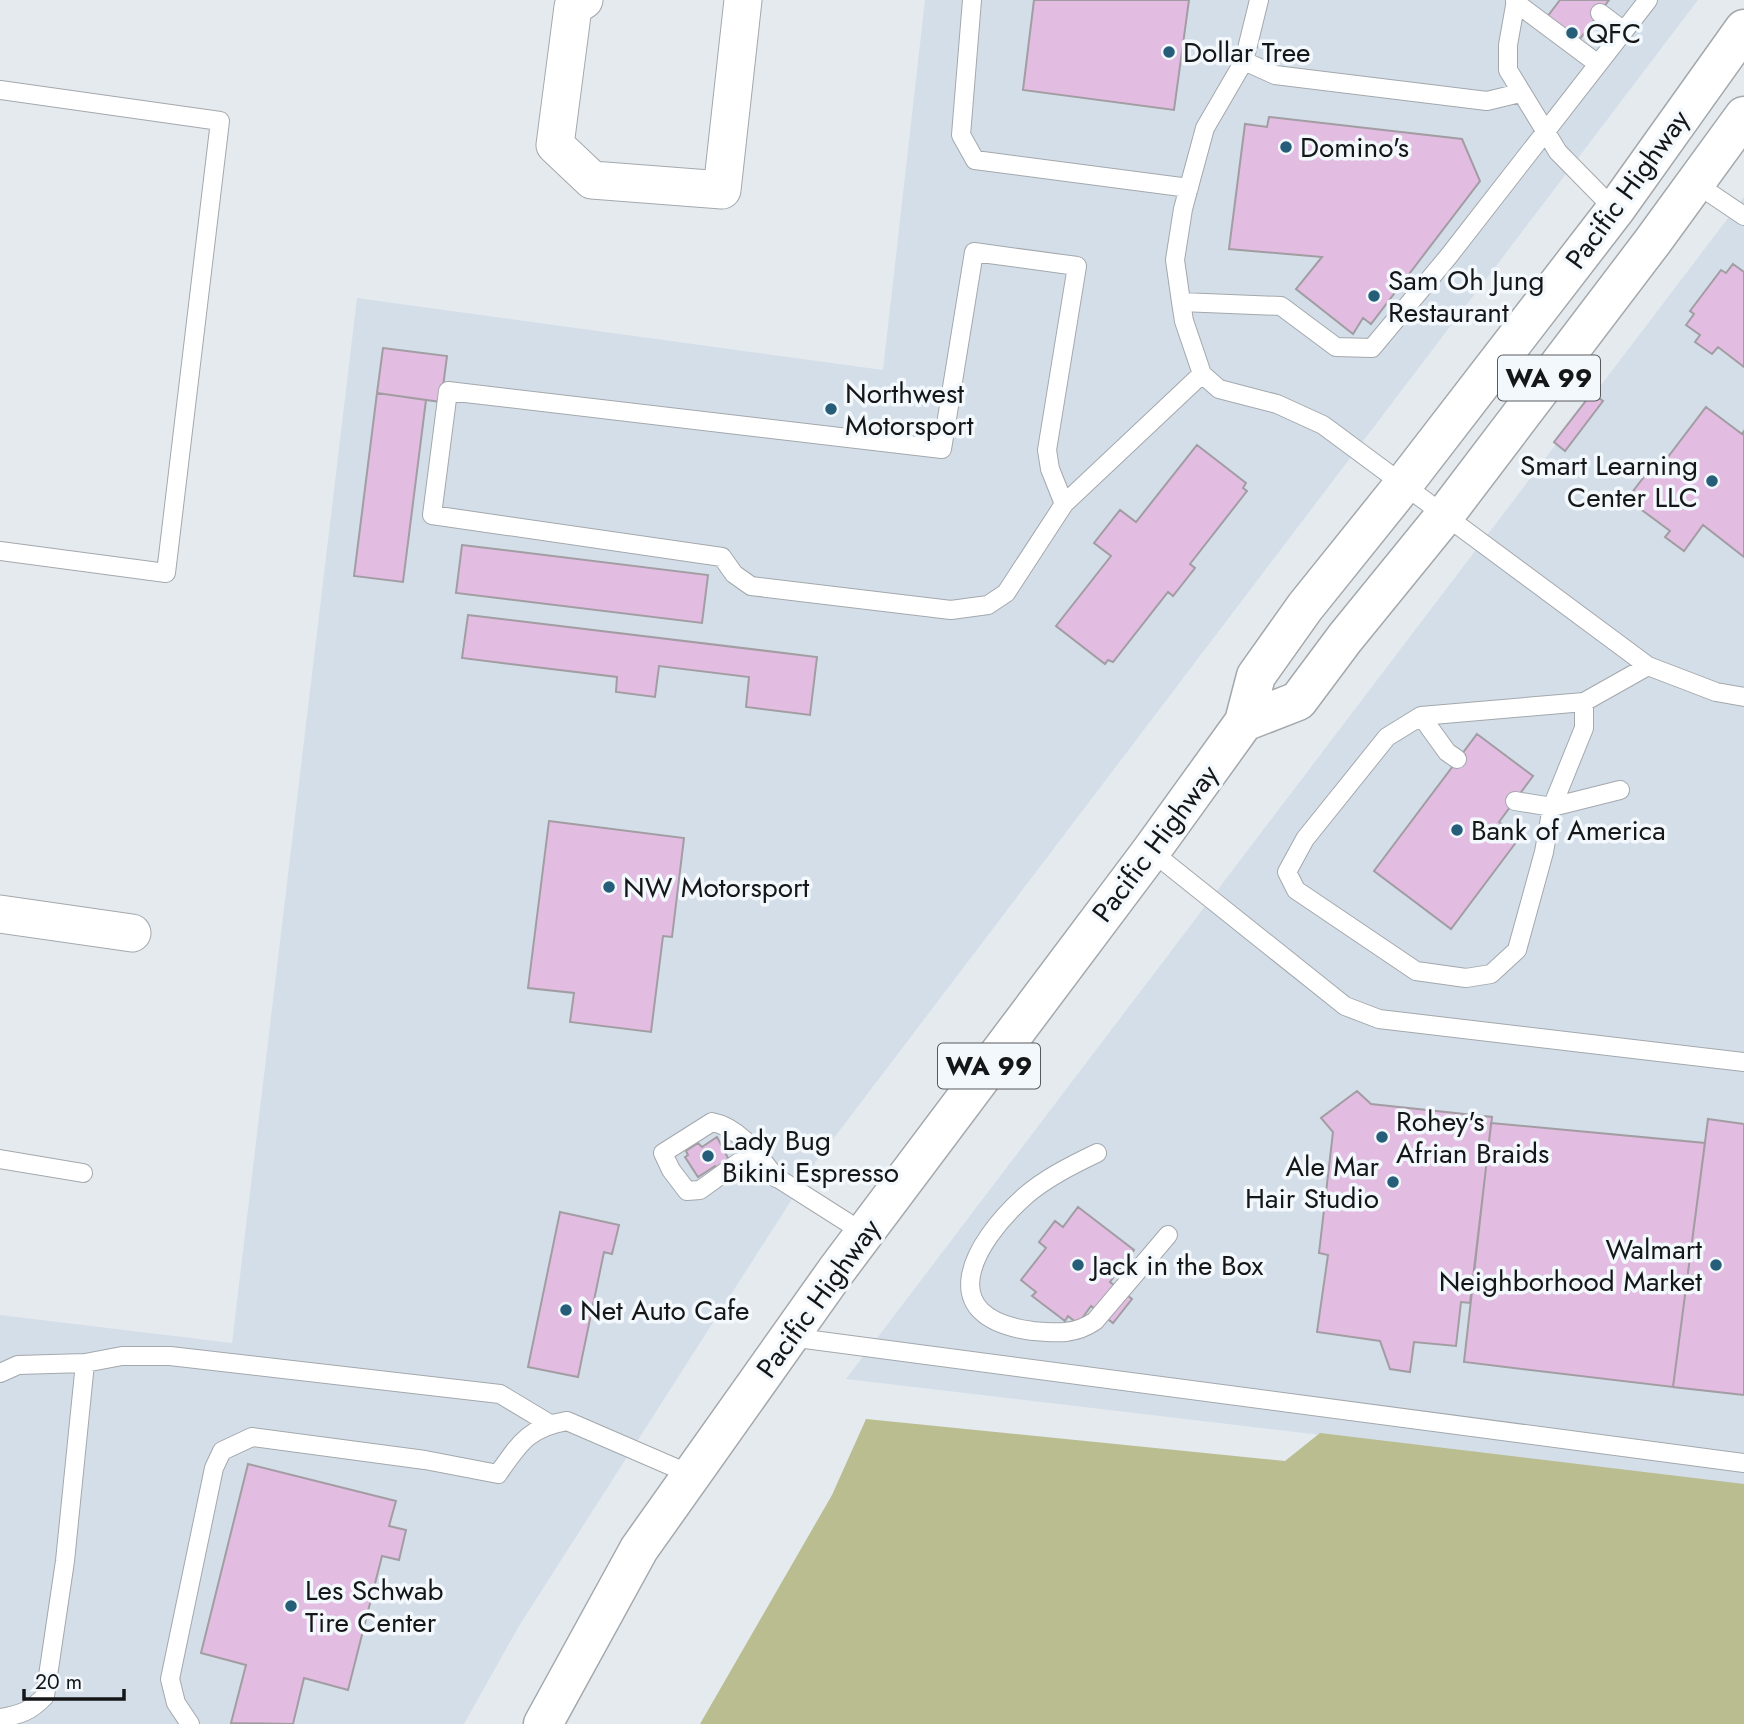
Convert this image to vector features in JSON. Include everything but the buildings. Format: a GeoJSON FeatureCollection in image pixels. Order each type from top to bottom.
{"type":"FeatureCollection","features":[{"type":"Feature","properties":{"kind":"highway","name":"Pacific Highway"},"geometry":{"type":"LineString","coordinates":[[543,1724],[639,1549],[864,1233],[1151,851],[1244,722],[1255,676],[1305,607],[1403,485],[1615,210],[1744,29]]}},
{"type":"Feature","properties":{"kind":"highway","name":"Pacific Highway"},"geometry":{"type":"LineString","coordinates":[[1244,722],[1298,701],[1345,638],[1445,515],[1744,116]]}},
{"type":"Feature","properties":{"kind":"street"},"geometry":{"type":"LineString","coordinates":[[584,0],[573,7],[555,145],[592,180],[722,190],[743,0]]}},
{"type":"Feature","properties":{"kind":"street"},"geometry":{"type":"LineString","coordinates":[[0,914],[132,933]]}},
{"type":"Feature","properties":{"kind":"lane"},"geometry":{"type":"LineString","coordinates":[[972,0],[961,135],[975,160],[1189,188]]}},
{"type":"Feature","properties":{"kind":"lane"},"geometry":{"type":"LineString","coordinates":[[1259,0],[1244,61],[1205,128],[1189,188],[1175,260],[1184,321],[1202,374],[1219,389],[1277,404],[1323,425],[1648,666],[1716,692],[1744,697]]}},
{"type":"Feature","properties":{"kind":"lane"},"geometry":{"type":"LineString","coordinates":[[1598,64],[1515,1],[1508,45],[1508,70],[1558,152],[1615,210]]}},
{"type":"Feature","properties":{"kind":"lane"},"geometry":{"type":"LineString","coordinates":[[1181,302],[1281,306],[1336,347],[1372,348],[1448,257],[1545,133],[1624,31],[1642,2]]}},
{"type":"Feature","properties":{"kind":"lane"},"geometry":{"type":"LineString","coordinates":[[1600,13],[1624,31]]}},
{"type":"Feature","properties":{"kind":"lane"},"geometry":{"type":"LineString","coordinates":[[1244,61],[1275,75],[1487,101],[1520,93]]}},
{"type":"Feature","properties":{"kind":"lane"},"geometry":{"type":"LineString","coordinates":[[0,90],[220,121],[166,573],[0,551]]}},
{"type":"Feature","properties":{"kind":"lane"},"geometry":{"type":"LineString","coordinates":[[1695,183],[1744,216]]}},
{"type":"Feature","properties":{"kind":"lane"},"geometry":{"type":"LineString","coordinates":[[1064,504],[1050,469],[1047,450],[1077,266],[974,252],[943,449],[448,391],[432,515],[722,557],[734,573],[751,586],[951,610],[988,605],[1006,593],[1064,504],[1202,374]]}},
{"type":"Feature","properties":{"kind":"lane"},"geometry":{"type":"LineString","coordinates":[[1584,702],[1584,728],[1552,807],[1544,852],[1517,950],[1492,974],[1466,978],[1416,971],[1296,890],[1287,872],[1305,839],[1387,737],[1421,716],[1584,702],[1648,666]]}},
{"type":"Feature","properties":{"kind":"lane"},"geometry":{"type":"LineString","coordinates":[[1421,716],[1447,752],[1457,759]]}},
{"type":"Feature","properties":{"kind":"lane"},"geometry":{"type":"LineString","coordinates":[[1515,801],[1552,807],[1620,790]]}},
{"type":"Feature","properties":{"kind":"lane"},"geometry":{"type":"LineString","coordinates":[[1151,851],[1345,1006],[1380,1019],[1744,1062]]}},
{"type":"Feature","properties":{"kind":"lane"},"geometry":{"type":"LineString","coordinates":[[776,1178],[739,1135],[723,1124],[712,1122],[663,1153],[671,1170],[687,1191],[700,1191],[739,1162],[754,1163],[776,1178],[864,1233]]}},
{"type":"Feature","properties":{"kind":"lane"},"geometry":{"type":"LineString","coordinates":[[1097,1153],[1070,1166],[1025,1196],[991,1233],[974,1263],[970,1288],[978,1310],[1000,1324],[1022,1329],[1060,1333],[1085,1328],[1095,1321],[1168,1235]]}},
{"type":"Feature","properties":{"kind":"lane"},"geometry":{"type":"LineString","coordinates":[[0,1159],[83,1173]]}},
{"type":"Feature","properties":{"kind":"lane"},"geometry":{"type":"LineString","coordinates":[[789,1337],[1744,1462]]}},
{"type":"Feature","properties":{"kind":"lane"},"geometry":{"type":"LineString","coordinates":[[0,1373],[18,1365],[85,1363],[122,1356],[170,1356],[500,1394],[550,1424]]}},
{"type":"Feature","properties":{"kind":"lane"},"geometry":{"type":"LineString","coordinates":[[0,1718],[21,1715],[45,1696],[65,1561],[85,1363]]}},
{"type":"Feature","properties":{"kind":"lane"},"geometry":{"type":"LineString","coordinates":[[190,1724],[176,1703],[170,1679],[214,1468],[222,1451],[252,1437],[425,1460],[498,1474],[522,1439],[550,1424],[567,1421],[692,1475]]}},
{"type":"Feature","properties":{"kind":"shaded area"},"geometry":{"type":"Polygon","coordinates":[[[925,0],[1698,0],[815,1163],[519,1626],[464,1724],[0,1724],[0,1315],[232,1343],[357,298],[883,370],[925,0]]]}},
{"type":"Feature","properties":{"kind":"shaded area"},"geometry":{"type":"Polygon","coordinates":[[[1744,197],[1744,1485],[846,1379],[1744,197]]]}},
{"type":"Feature","properties":{"kind":"green space"},"geometry":{"type":"Polygon","coordinates":[[[866,1419],[1285,1461],[1320,1433],[1744,1484],[1744,1724],[700,1724],[832,1495],[866,1419]]]}},
{"type":"Feature","properties":{"kind":"place","name":"QFC"},"geometry":{"type":"Point","coordinates":[1572,33]}},
{"type":"Feature","properties":{"kind":"place","name":"Dollar Tree"},"geometry":{"type":"Point","coordinates":[1169,52]}},
{"type":"Feature","properties":{"kind":"place","name":"Domino's"},"geometry":{"type":"Point","coordinates":[1286,147]}},
{"type":"Feature","properties":{"kind":"place","name":"Sam Oh Jung Restaurant"},"geometry":{"type":"Point","coordinates":[1374,296]}},
{"type":"Feature","properties":{"kind":"place","name":"Northwest Motorsport"},"geometry":{"type":"Point","coordinates":[831,409]}},
{"type":"Feature","properties":{"kind":"place","name":"Smart Learning Center LLC"},"geometry":{"type":"Point","coordinates":[1712,481]}},
{"type":"Feature","properties":{"kind":"place","name":"Bank of America"},"geometry":{"type":"Point","coordinates":[1457,830]}},
{"type":"Feature","properties":{"kind":"place","name":"NW Motorsport"},"geometry":{"type":"Point","coordinates":[609,887]}},
{"type":"Feature","properties":{"kind":"place","name":"Rohey's Afrian Braids"},"geometry":{"type":"Point","coordinates":[1382,1137]}},
{"type":"Feature","properties":{"kind":"place","name":"Lady Bug Bikini Espresso"},"geometry":{"type":"Point","coordinates":[708,1156]}},
{"type":"Feature","properties":{"kind":"place","name":"Ale Mar Hair Studio"},"geometry":{"type":"Point","coordinates":[1393,1182]}},
{"type":"Feature","properties":{"kind":"place","name":"Jack in the Box"},"geometry":{"type":"Point","coordinates":[1078,1265]}},
{"type":"Feature","properties":{"kind":"place","name":"Walmart Neighborhood Market"},"geometry":{"type":"Point","coordinates":[1716,1265]}},
{"type":"Feature","properties":{"kind":"place","name":"Net Auto Cafe"},"geometry":{"type":"Point","coordinates":[566,1310]}},
{"type":"Feature","properties":{"kind":"place","name":"Les Schwab Tire Center"},"geometry":{"type":"Point","coordinates":[291,1606]}}]}
